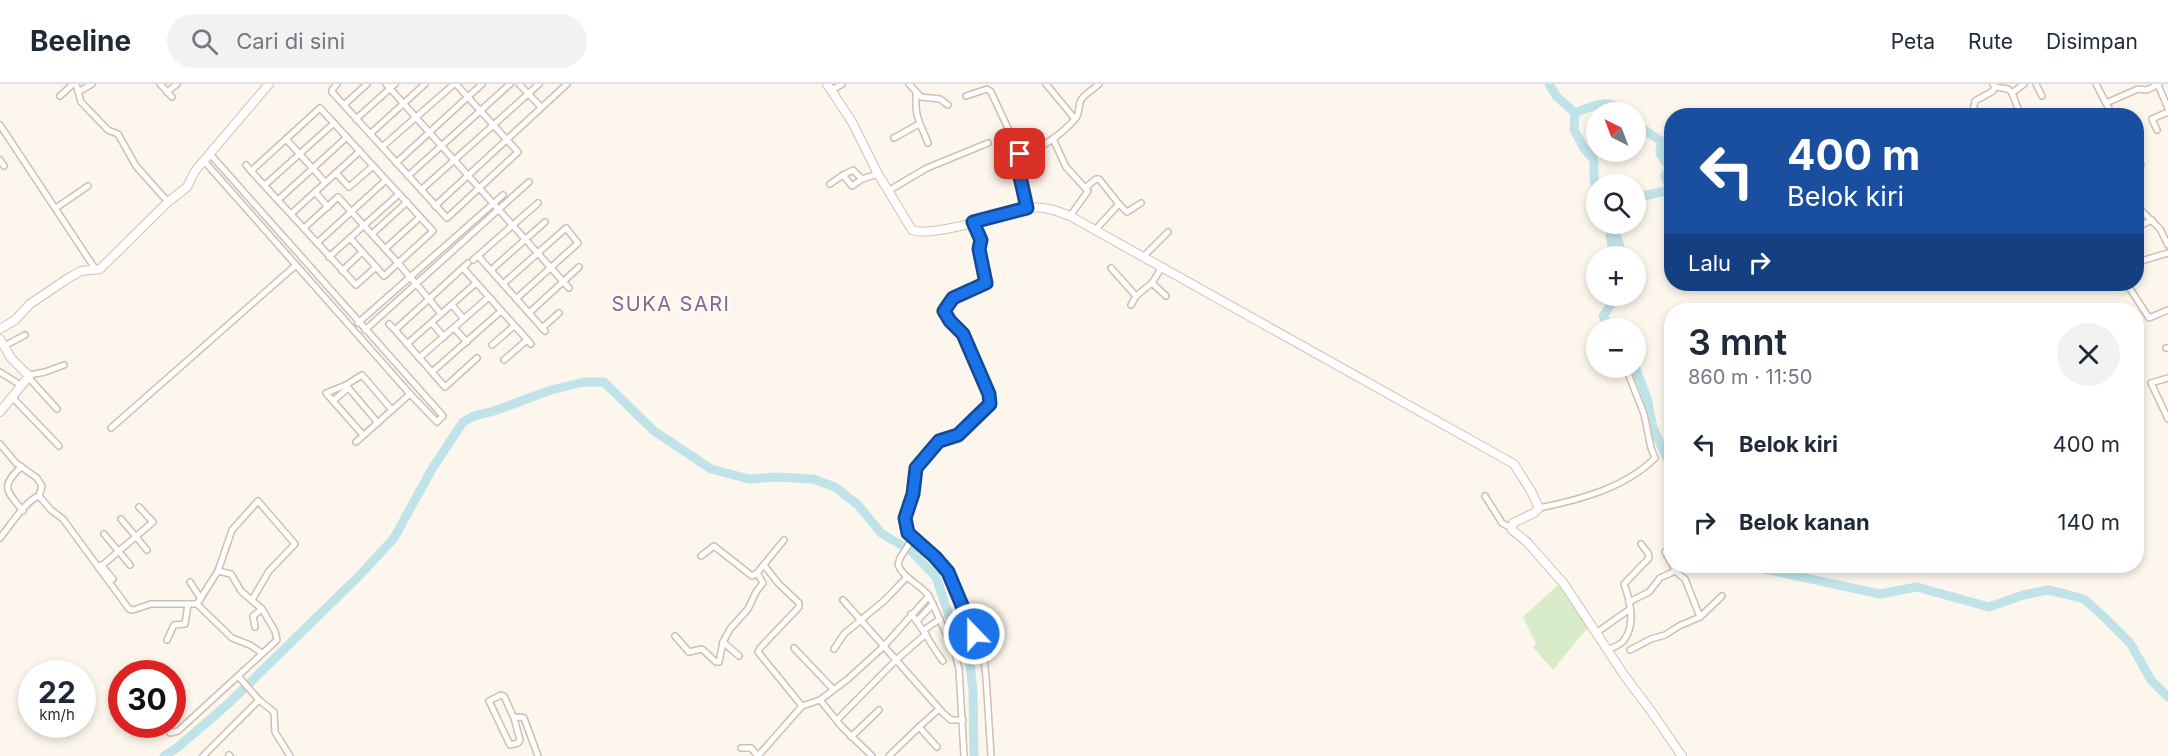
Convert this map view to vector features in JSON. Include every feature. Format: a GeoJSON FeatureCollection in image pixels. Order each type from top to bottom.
{"type":"FeatureCollection","features":[{"type":"Feature","properties":{"kind":"street"},"geometry":{"type":"LineString","coordinates":[[60,96],[74,84],[81,102],[108,130],[118,134],[136,166],[168,202]]}},
{"type":"Feature","properties":{"kind":"street"},"geometry":{"type":"LineString","coordinates":[[78,92],[92,84]]}},
{"type":"Feature","properties":{"kind":"street"},"geometry":{"type":"LineString","coordinates":[[160,84],[172,97]]}},
{"type":"Feature","properties":{"kind":"street"},"geometry":{"type":"LineString","coordinates":[[167,92],[177,84]]}},
{"type":"Feature","properties":{"kind":"street"},"geometry":{"type":"LineString","coordinates":[[0,329],[15,320],[30,304],[67,279],[81,271],[100,269],[168,202],[187,187],[204,161],[268,84]]}},
{"type":"Feature","properties":{"kind":"street"},"geometry":{"type":"LineString","coordinates":[[337,84],[332,92],[435,206],[447,218],[518,153],[455,84],[382,147]]}},
{"type":"Feature","properties":{"kind":"street"},"geometry":{"type":"LineString","coordinates":[[344,105],[367,84]]}},
{"type":"Feature","properties":{"kind":"street"},"geometry":{"type":"LineString","coordinates":[[370,134],[425,84]]}},
{"type":"Feature","properties":{"kind":"street"},"geometry":{"type":"LineString","coordinates":[[396,163],[482,84]]}},
{"type":"Feature","properties":{"kind":"street"},"geometry":{"type":"LineString","coordinates":[[408,176],[510,84]]}},
{"type":"Feature","properties":{"kind":"street"},"geometry":{"type":"LineString","coordinates":[[519,84],[541,107]]}},
{"type":"Feature","properties":{"kind":"street"},"geometry":{"type":"LineString","coordinates":[[421,190],[539,84]]}},
{"type":"Feature","properties":{"kind":"street"},"geometry":{"type":"LineString","coordinates":[[435,206],[567,84]]}},
{"type":"Feature","properties":{"kind":"street"},"geometry":{"type":"LineString","coordinates":[[842,84],[830,87],[852,122],[878,174],[909,226],[915,232],[953,229],[1027,208],[1043,207],[1070,216],[1512,463],[1539,508]]}},
{"type":"Feature","properties":{"kind":"street"},"geometry":{"type":"LineString","coordinates":[[909,84],[916,94],[924,98],[940,99],[948,105]]}},
{"type":"Feature","properties":{"kind":"street"},"geometry":{"type":"LineString","coordinates":[[1046,84],[1075,119]]}},
{"type":"Feature","properties":{"kind":"street"},"geometry":{"type":"LineString","coordinates":[[1027,208],[1017,158],[1020,154],[1039,148],[1053,139],[1075,119],[1083,97],[1099,84]]}},
{"type":"Feature","properties":{"kind":"street"},"geometry":{"type":"LineString","coordinates":[[2012,93],[2024,84]]}},
{"type":"Feature","properties":{"kind":"street"},"geometry":{"type":"LineString","coordinates":[[2036,84],[2042,96]]}},
{"type":"Feature","properties":{"kind":"street"},"geometry":{"type":"LineString","coordinates":[[2096,84],[2108,108]]}},
{"type":"Feature","properties":{"kind":"street"},"geometry":{"type":"LineString","coordinates":[[2106,103],[2138,89],[2147,90],[2158,84],[2168,110],[2152,119],[2157,130]]}},
{"type":"Feature","properties":{"kind":"street"},"geometry":{"type":"LineString","coordinates":[[356,119],[391,85],[404,104],[569,288]]}},
{"type":"Feature","properties":{"kind":"street"},"geometry":{"type":"LineString","coordinates":[[1974,108],[1975,101],[1993,91],[1994,85],[2012,93],[2017,108]]}},
{"type":"Feature","properties":{"kind":"street"},"geometry":{"type":"LineString","coordinates":[[966,96],[987,89],[991,92],[1020,154]]}},
{"type":"Feature","properties":{"kind":"street"},"geometry":{"type":"LineString","coordinates":[[2161,92],[2168,89]]}},
{"type":"Feature","properties":{"kind":"street"},"geometry":{"type":"LineString","coordinates":[[916,94],[915,112],[928,143]]}},
{"type":"Feature","properties":{"kind":"street"},"geometry":{"type":"LineString","coordinates":[[251,171],[320,108],[433,231],[384,276],[350,238]]}},
{"type":"Feature","properties":{"kind":"street"},"geometry":{"type":"LineString","coordinates":[[265,185],[334,123]]}},
{"type":"Feature","properties":{"kind":"street"},"geometry":{"type":"LineString","coordinates":[[894,138],[919,124]]}},
{"type":"Feature","properties":{"kind":"street"},"geometry":{"type":"LineString","coordinates":[[0,125],[96,270]]}},
{"type":"Feature","properties":{"kind":"street"},"geometry":{"type":"LineString","coordinates":[[278,200],[347,137]]}},
{"type":"Feature","properties":{"kind":"street"},"geometry":{"type":"LineString","coordinates":[[286,139],[325,182]]}},
{"type":"Feature","properties":{"kind":"street"},"geometry":{"type":"LineString","coordinates":[[1053,139],[1066,167],[1088,193],[1070,216]]}},
{"type":"Feature","properties":{"kind":"street"},"geometry":{"type":"LineString","coordinates":[[888,191],[927,168],[988,143]]}},
{"type":"Feature","properties":{"kind":"street"},"geometry":{"type":"LineString","coordinates":[[291,214],[360,151]]}},
{"type":"Feature","properties":{"kind":"street"},"geometry":{"type":"LineString","coordinates":[[204,161],[436,422],[443,416],[210,154]]}},
{"type":"Feature","properties":{"kind":"street"},"geometry":{"type":"LineString","coordinates":[[0,160],[4,166]]}},
{"type":"Feature","properties":{"kind":"street"},"geometry":{"type":"LineString","coordinates":[[246,165],[356,285],[376,267]]}},
{"type":"Feature","properties":{"kind":"street"},"geometry":{"type":"LineString","coordinates":[[304,228],[373,166]]}},
{"type":"Feature","properties":{"kind":"street"},"geometry":{"type":"LineString","coordinates":[[830,184],[852,170],[862,179]]}},
{"type":"Feature","properties":{"kind":"street"},"geometry":{"type":"LineString","coordinates":[[336,173],[349,187]]}},
{"type":"Feature","properties":{"kind":"street"},"geometry":{"type":"LineString","coordinates":[[843,175],[852,186],[862,179],[878,174]]}},
{"type":"Feature","properties":{"kind":"street"},"geometry":{"type":"LineString","coordinates":[[1085,188],[1099,179],[1127,212],[1141,202]]}},
{"type":"Feature","properties":{"kind":"street"},"geometry":{"type":"LineString","coordinates":[[317,243],[386,180]]}},
{"type":"Feature","properties":{"kind":"street"},"geometry":{"type":"LineString","coordinates":[[359,335],[529,182]]}},
{"type":"Feature","properties":{"kind":"street"},"geometry":{"type":"LineString","coordinates":[[56,208],[88,186]]}},
{"type":"Feature","properties":{"kind":"street"},"geometry":{"type":"LineString","coordinates":[[315,192],[328,207]]}},
{"type":"Feature","properties":{"kind":"street"},"geometry":{"type":"LineString","coordinates":[[329,257],[399,194]]}},
{"type":"Feature","properties":{"kind":"street"},"geometry":{"type":"LineString","coordinates":[[352,328],[503,195]]}},
{"type":"Feature","properties":{"kind":"street"},"geometry":{"type":"LineString","coordinates":[[338,197],[411,277],[441,314]]}},
{"type":"Feature","properties":{"kind":"street"},"geometry":{"type":"LineString","coordinates":[[372,234],[406,202]]}},
{"type":"Feature","properties":{"kind":"street"},"geometry":{"type":"LineString","coordinates":[[395,330],[538,203]]}},
{"type":"Feature","properties":{"kind":"street"},"geometry":{"type":"LineString","coordinates":[[1095,230],[1119,204]]}},
{"type":"Feature","properties":{"kind":"street"},"geometry":{"type":"LineString","coordinates":[[2144,212],[2160,229],[2168,245]]}},
{"type":"Feature","properties":{"kind":"street"},"geometry":{"type":"LineString","coordinates":[[384,249],[420,217]]}},
{"type":"Feature","properties":{"kind":"street"},"geometry":{"type":"LineString","coordinates":[[2144,224],[2152,220]]}},
{"type":"Feature","properties":{"kind":"street"},"geometry":{"type":"LineString","coordinates":[[491,270],[544,222]]}},
{"type":"Feature","properties":{"kind":"street"},"geometry":{"type":"LineString","coordinates":[[973,222],[981,240],[979,249],[986,283],[953,298],[944,311],[963,334],[990,402],[989,406],[958,435],[939,441],[916,468],[913,494],[905,518],[911,540],[935,557],[948,572],[979,642],[986,677],[991,756]]}},
{"type":"Feature","properties":{"kind":"street"},"geometry":{"type":"LineString","coordinates":[[503,284],[566,228],[578,243],[516,298]]}},
{"type":"Feature","properties":{"kind":"street"},"geometry":{"type":"LineString","coordinates":[[1143,257],[1168,232]]}},
{"type":"Feature","properties":{"kind":"street"},"geometry":{"type":"LineString","coordinates":[[342,271],[362,252]]}},
{"type":"Feature","properties":{"kind":"street"},"geometry":{"type":"LineString","coordinates":[[2144,260],[2168,253]]}},
{"type":"Feature","properties":{"kind":"street"},"geometry":{"type":"LineString","coordinates":[[111,428],[294,263],[299,254]]}},
{"type":"Feature","properties":{"kind":"street"},"geometry":{"type":"LineString","coordinates":[[471,262],[491,270],[543,330],[559,313]]}},
{"type":"Feature","properties":{"kind":"street"},"geometry":{"type":"LineString","coordinates":[[471,262],[476,283],[529,342],[504,360]]}},
{"type":"Feature","properties":{"kind":"street"},"geometry":{"type":"LineString","coordinates":[[529,313],[579,267]]}},
{"type":"Feature","properties":{"kind":"street"},"geometry":{"type":"LineString","coordinates":[[1131,305],[1136,296],[1152,283],[1162,267]]}},
{"type":"Feature","properties":{"kind":"street"},"geometry":{"type":"LineString","coordinates":[[1111,268],[1136,296]]}},
{"type":"Feature","properties":{"kind":"street"},"geometry":{"type":"LineString","coordinates":[[407,344],[476,283]]}},
{"type":"Feature","properties":{"kind":"street"},"geometry":{"type":"LineString","coordinates":[[1152,283],[1166,296]]}},
{"type":"Feature","properties":{"kind":"street"},"geometry":{"type":"LineString","coordinates":[[420,358],[489,297]]}},
{"type":"Feature","properties":{"kind":"street"},"geometry":{"type":"LineString","coordinates":[[452,305],[464,319]]}},
{"type":"Feature","properties":{"kind":"street"},"geometry":{"type":"LineString","coordinates":[[2144,310],[2149,318],[2167,312]]}},
{"type":"Feature","properties":{"kind":"street"},"geometry":{"type":"LineString","coordinates":[[432,372],[501,311]]}},
{"type":"Feature","properties":{"kind":"street"},"geometry":{"type":"LineString","coordinates":[[432,323],[444,337]]}},
{"type":"Feature","properties":{"kind":"street"},"geometry":{"type":"LineString","coordinates":[[389,324],[445,387],[477,358]]}},
{"type":"Feature","properties":{"kind":"street"},"geometry":{"type":"LineString","coordinates":[[492,345],[514,326]]}},
{"type":"Feature","properties":{"kind":"street"},"geometry":{"type":"LineString","coordinates":[[454,328],[467,342]]}},
{"type":"Feature","properties":{"kind":"street"},"geometry":{"type":"LineString","coordinates":[[25,335],[2,342],[11,358],[57,409]]}},
{"type":"Feature","properties":{"kind":"street"},"geometry":{"type":"LineString","coordinates":[[0,412],[29,376],[64,365]]}},
{"type":"Feature","properties":{"kind":"street"},"geometry":{"type":"LineString","coordinates":[[0,372],[22,386]]}},
{"type":"Feature","properties":{"kind":"street"},"geometry":{"type":"LineString","coordinates":[[333,401],[347,386],[362,375],[392,410]]}},
{"type":"Feature","properties":{"kind":"street"},"geometry":{"type":"LineString","coordinates":[[1512,528],[1513,523],[1534,513],[1539,508],[1583,498],[1625,480],[1641,472],[1655,458],[1644,414],[1630,378]]}},
{"type":"Feature","properties":{"kind":"street"},"geometry":{"type":"LineString","coordinates":[[2167,415],[2151,383],[2168,378]]}},
{"type":"Feature","properties":{"kind":"street"},"geometry":{"type":"LineString","coordinates":[[347,386],[326,393],[363,435]]}},
{"type":"Feature","properties":{"kind":"street"},"geometry":{"type":"LineString","coordinates":[[347,386],[378,423]]}},
{"type":"Feature","properties":{"kind":"street"},"geometry":{"type":"LineString","coordinates":[[356,442],[410,394]]}},
{"type":"Feature","properties":{"kind":"street"},"geometry":{"type":"LineString","coordinates":[[13,398],[58,446]]}},
{"type":"Feature","properties":{"kind":"street"},"geometry":{"type":"LineString","coordinates":[[0,444],[21,467],[37,478],[41,484],[39,496]]}},
{"type":"Feature","properties":{"kind":"street"},"geometry":{"type":"LineString","coordinates":[[0,455],[5,450]]}},
{"type":"Feature","properties":{"kind":"street"},"geometry":{"type":"LineString","coordinates":[[21,467],[9,477],[6,486],[23,511]]}},
{"type":"Feature","properties":{"kind":"street"},"geometry":{"type":"LineString","coordinates":[[0,538],[30,499],[39,496]]}},
{"type":"Feature","properties":{"kind":"street"},"geometry":{"type":"LineString","coordinates":[[39,496],[51,510],[63,519],[100,567],[113,579]]}},
{"type":"Feature","properties":{"kind":"street"},"geometry":{"type":"LineString","coordinates":[[1485,496],[1502,523],[1512,528],[1564,584],[1682,756]]}},
{"type":"Feature","properties":{"kind":"street"},"geometry":{"type":"LineString","coordinates":[[86,547],[130,610],[151,604],[199,602],[218,571],[232,530],[258,501],[295,543],[269,571],[252,600]]}},
{"type":"Feature","properties":{"kind":"street"},"geometry":{"type":"LineString","coordinates":[[100,567],[153,522],[139,507]]}},
{"type":"Feature","properties":{"kind":"street"},"geometry":{"type":"LineString","coordinates":[[121,519],[147,550]]}},
{"type":"Feature","properties":{"kind":"street"},"geometry":{"type":"LineString","coordinates":[[104,534],[130,565]]}},
{"type":"Feature","properties":{"kind":"street"},"geometry":{"type":"LineString","coordinates":[[701,556],[714,546],[752,576],[784,540]]}},
{"type":"Feature","properties":{"kind":"street"},"geometry":{"type":"LineString","coordinates":[[911,540],[898,566],[928,596],[955,653],[959,669],[964,756]]}},
{"type":"Feature","properties":{"kind":"street"},"geometry":{"type":"LineString","coordinates":[[1608,650],[1623,641],[1629,629],[1630,609],[1624,584],[1649,558],[1648,552],[1641,544]]}},
{"type":"Feature","properties":{"kind":"street"},"geometry":{"type":"LineString","coordinates":[[764,565],[778,583],[799,603],[799,607],[758,652],[802,706]]}},
{"type":"Feature","properties":{"kind":"street"},"geometry":{"type":"LineString","coordinates":[[186,724],[240,678],[262,653],[278,640],[262,609],[241,591],[231,574],[218,571]]}},
{"type":"Feature","properties":{"kind":"street"},"geometry":{"type":"LineString","coordinates":[[675,636],[689,652],[702,649],[717,662],[721,659],[723,642],[732,626],[748,609],[756,592],[764,583],[757,573]]}},
{"type":"Feature","properties":{"kind":"street"},"geometry":{"type":"LineString","coordinates":[[1629,602],[1649,592],[1665,573]]}},
{"type":"Feature","properties":{"kind":"street"},"geometry":{"type":"LineString","coordinates":[[1679,573],[1685,580],[1700,617]]}},
{"type":"Feature","properties":{"kind":"street"},"geometry":{"type":"LineString","coordinates":[[834,649],[844,634],[907,577]]}},
{"type":"Feature","properties":{"kind":"street"},"geometry":{"type":"LineString","coordinates":[[190,582],[199,602],[232,638],[262,653]]}},
{"type":"Feature","properties":{"kind":"street"},"geometry":{"type":"LineString","coordinates":[[741,748],[751,748],[758,756],[802,706],[820,700],[883,647],[928,596]]}},
{"type":"Feature","properties":{"kind":"street"},"geometry":{"type":"LineString","coordinates":[[1634,648],[1700,617],[1722,596]]}},
{"type":"Feature","properties":{"kind":"street"},"geometry":{"type":"LineString","coordinates":[[843,600],[939,709],[951,720],[963,720]]}},
{"type":"Feature","properties":{"kind":"street"},"geometry":{"type":"LineString","coordinates":[[166,640],[174,625],[184,624],[188,604]]}},
{"type":"Feature","properties":{"kind":"street"},"geometry":{"type":"LineString","coordinates":[[917,621],[933,604]]}},
{"type":"Feature","properties":{"kind":"street"},"geometry":{"type":"LineString","coordinates":[[255,627],[253,616],[262,609]]}},
{"type":"Feature","properties":{"kind":"street"},"geometry":{"type":"LineString","coordinates":[[1596,633],[1630,609]]}},
{"type":"Feature","properties":{"kind":"street"},"geometry":{"type":"LineString","coordinates":[[911,614],[943,661]]}},
{"type":"Feature","properties":{"kind":"street"},"geometry":{"type":"LineString","coordinates":[[837,720],[940,619]]}},
{"type":"Feature","properties":{"kind":"street"},"geometry":{"type":"LineString","coordinates":[[723,642],[739,656]]}},
{"type":"Feature","properties":{"kind":"street"},"geometry":{"type":"LineString","coordinates":[[794,648],[833,689]]}},
{"type":"Feature","properties":{"kind":"street"},"geometry":{"type":"LineString","coordinates":[[240,678],[274,712],[274,732],[290,756]]}},
{"type":"Feature","properties":{"kind":"street"},"geometry":{"type":"LineString","coordinates":[[503,696],[513,718],[520,740],[510,745],[489,701],[503,696]]}},
{"type":"Feature","properties":{"kind":"street"},"geometry":{"type":"LineString","coordinates":[[203,756],[260,700]]}},
{"type":"Feature","properties":{"kind":"street"},"geometry":{"type":"LineString","coordinates":[[820,700],[851,737],[872,756]]}},
{"type":"Feature","properties":{"kind":"street"},"geometry":{"type":"LineString","coordinates":[[889,756],[939,709]]}},
{"type":"Feature","properties":{"kind":"street"},"geometry":{"type":"LineString","coordinates":[[851,737],[879,710]]}},
{"type":"Feature","properties":{"kind":"street"},"geometry":{"type":"LineString","coordinates":[[513,718],[523,717],[538,756]]}},
{"type":"Feature","properties":{"kind":"street"},"geometry":{"type":"LineString","coordinates":[[919,727],[937,747]]}},
{"type":"Feature","properties":{"kind":"green space"},"geometry":{"type":"Polygon","coordinates":[[[1558,585],[1590,627],[1553,670],[1533,647],[1536,644],[1523,617],[1558,585]]]}},
{"type":"Feature","properties":{"kind":"waterway"},"geometry":{"type":"LineString","coordinates":[[1549,84],[1556,96],[1575,113],[1586,109]]}},
{"type":"Feature","properties":{"kind":"waterway"},"geometry":{"type":"LineString","coordinates":[[1575,113],[1574,130],[1594,160],[1594,174]]}},
{"type":"Feature","properties":{"kind":"waterway"},"geometry":{"type":"LineString","coordinates":[[1646,131],[1661,141],[1660,154],[1664,160]]}},
{"type":"Feature","properties":{"kind":"waterway"},"geometry":{"type":"LineString","coordinates":[[1646,195],[1664,191]]}},
{"type":"Feature","properties":{"kind":"waterway"},"geometry":{"type":"LineString","coordinates":[[1616,234],[1620,246]]}},
{"type":"Feature","properties":{"kind":"waterway"},"geometry":{"type":"LineString","coordinates":[[1610,235],[1612,246]]}},
{"type":"Feature","properties":{"kind":"waterway"},"geometry":{"type":"LineString","coordinates":[[1604,318],[1603,316],[1610,306]]}},
{"type":"Feature","properties":{"kind":"waterway"},"geometry":{"type":"LineString","coordinates":[[1639,378],[1647,398],[1653,428],[1664,452]]}},
{"type":"Feature","properties":{"kind":"waterway"},"geometry":{"type":"LineString","coordinates":[[164,756],[178,747],[229,703],[359,576],[394,538],[432,469],[463,422],[474,416],[551,390],[584,382],[604,382],[654,431],[711,469],[749,479],[776,477],[813,479],[835,487],[858,505],[881,533],[911,551],[936,577],[949,616],[969,655],[973,691],[974,756]]}},
{"type":"Feature","properties":{"kind":"waterway"},"geometry":{"type":"LineString","coordinates":[[1783,573],[1880,594],[1917,587],[1989,607],[2023,595],[2048,590],[2084,599],[2130,643],[2151,680],[2168,697]]}},
{"type":"Feature","properties":{"kind":"district","name":"SUKA SARI"},"geometry":{"type":"Point","coordinates":[671,304]}},
{"type":"Feature","properties":{"kind":"route"},"geometry":{"type":"LineString","coordinates":[[974,634],[948,572],[908,533],[905,518],[913,494],[916,468],[939,441],[958,435],[990,404],[989,394],[965,338],[944,311],[953,298],[986,283],[979,249],[981,240],[973,222],[1027,208],[1017,163],[1017,156],[1020,154]]}}]}
